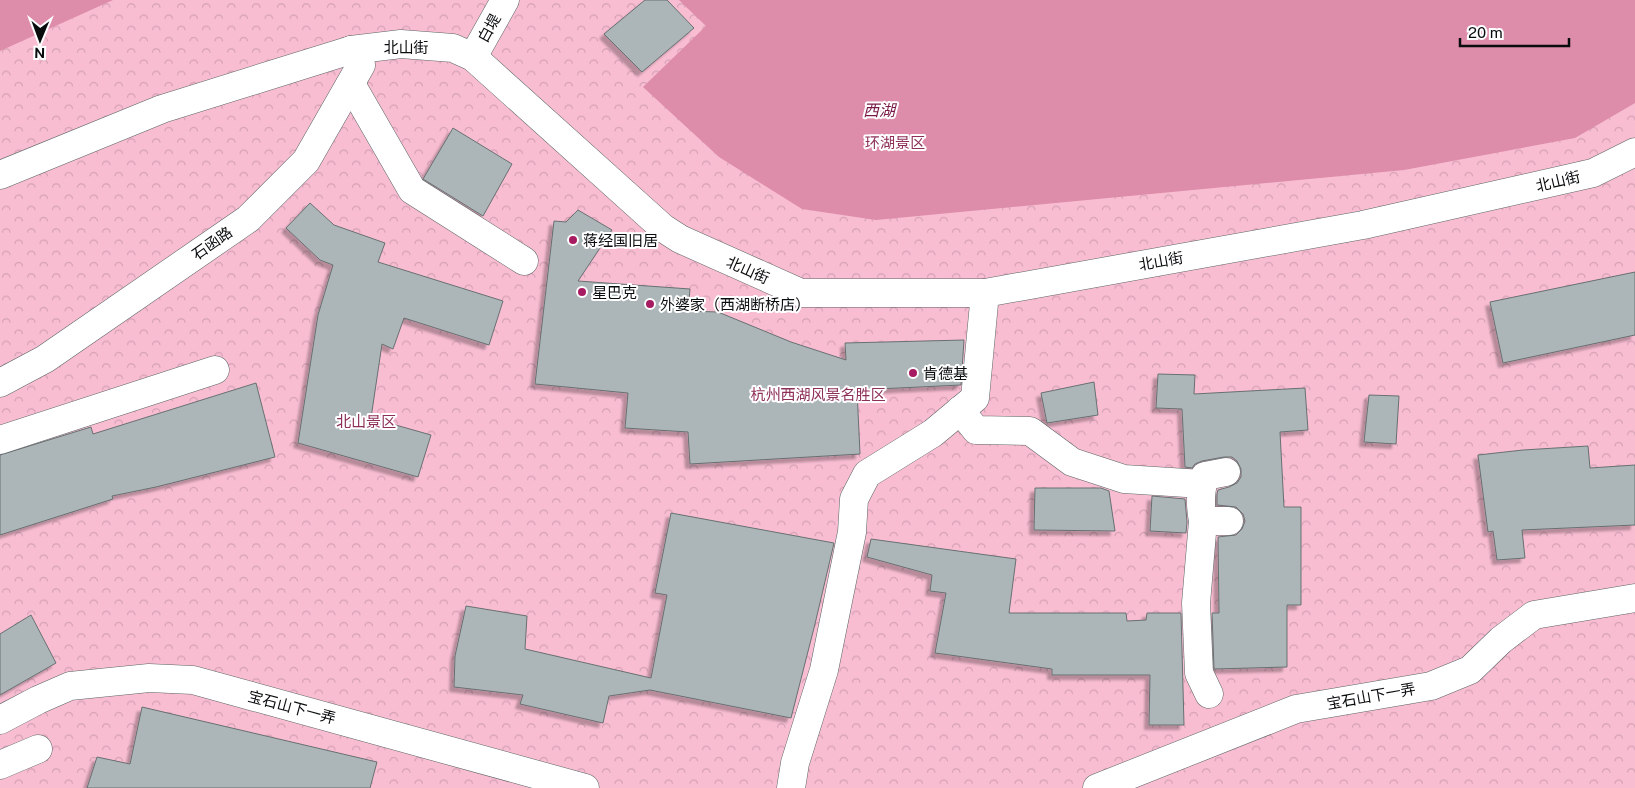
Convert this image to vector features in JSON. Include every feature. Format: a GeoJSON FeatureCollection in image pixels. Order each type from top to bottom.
{"type":"FeatureCollection","features":[{"type":"Feature","properties":{"kind":"street","name":"白堤"},"geometry":{"type":"LineString","coordinates":[[473,57],[506,0]]}},
{"type":"Feature","properties":{"kind":"street","name":"北山街"},"geometry":{"type":"LineString","coordinates":[[0,175],[162,109],[351,50],[401,44],[453,48],[473,57],[663,228],[680,239],[801,293],[984,293],[1363,225],[1593,173],[1635,152]]}},
{"type":"Feature","properties":{"kind":"street","name":"石函路"},"geometry":{"type":"LineString","coordinates":[[0,383],[45,359],[248,219],[306,161],[361,65],[351,50]]}},
{"type":"Feature","properties":{"kind":"street"},"geometry":{"type":"LineString","coordinates":[[351,84],[412,190],[524,261]]}},
{"type":"Feature","properties":{"kind":"street"},"geometry":{"type":"LineString","coordinates":[[791,788],[795,763],[824,670],[852,532],[854,500],[867,474],[933,432],[975,398],[984,293]]}},
{"type":"Feature","properties":{"kind":"street"},"geometry":{"type":"LineString","coordinates":[[0,440],[215,370]]}},
{"type":"Feature","properties":{"kind":"street"},"geometry":{"type":"LineString","coordinates":[[960,410],[976,430],[1030,431],[1072,462],[1124,479],[1202,484]]}},
{"type":"Feature","properties":{"kind":"street"},"geometry":{"type":"LineString","coordinates":[[1209,694],[1199,673],[1196,603],[1216,521],[1201,509],[1202,484],[1205,476],[1226,472]]}},
{"type":"Feature","properties":{"kind":"street","name":"宝石山下一弄"},"geometry":{"type":"LineString","coordinates":[[1097,788],[1296,709],[1431,686],[1470,670],[1501,640],[1534,615],[1635,598]]}},
{"type":"Feature","properties":{"kind":"street","name":"宝石山下一弄"},"geometry":{"type":"LineString","coordinates":[[0,720],[70,686],[149,678],[193,680],[584,788]]}},
{"type":"Feature","properties":{"kind":"street"},"geometry":{"type":"LineString","coordinates":[[0,766],[38,749]]}},
{"type":"Feature","properties":{"kind":"green space","name":"北山景区"},"geometry":{"type":"Polygon","coordinates":[[[0,0],[1635,0],[1635,788],[0,788],[0,0]]]}},
{"type":"Feature","properties":{"kind":"water"},"geometry":{"type":"Polygon","coordinates":[[[0,0],[113,0],[0,51],[0,0]]]}},
{"type":"Feature","properties":{"kind":"water","name":"西湖"},"geometry":{"type":"Polygon","coordinates":[[[679,0],[1635,0],[1635,103],[1575,138],[1404,170],[876,220],[802,209],[719,157],[643,87],[706,26],[679,0]]]}},
{"type":"Feature","properties":{"kind":"building"},"geometry":{"type":"Polygon","coordinates":[[[645,0],[667,0],[694,28],[642,72],[604,34],[645,0]]]}},
{"type":"Feature","properties":{"kind":"building"},"geometry":{"type":"Polygon","coordinates":[[[453,128],[512,164],[483,216],[423,179],[453,128]]]}},
{"type":"Feature","properties":{"kind":"building"},"geometry":{"type":"Polygon","coordinates":[[[310,203],[334,225],[385,243],[378,262],[503,301],[489,345],[404,318],[393,349],[382,344],[371,418],[431,435],[418,477],[298,443],[318,315],[333,265],[320,260],[286,228],[310,203]]]}},
{"type":"Feature","properties":{"kind":"building"},"geometry":{"type":"Polygon","coordinates":[[[578,210],[612,230],[578,281],[690,289],[688,311],[718,312],[791,342],[846,360],[845,343],[964,340],[961,385],[857,390],[860,454],[690,464],[688,432],[625,428],[628,393],[535,384],[554,221],[566,222],[578,210]]]}},
{"type":"Feature","properties":{"kind":"building"},"geometry":{"type":"Polygon","coordinates":[[[1635,272],[1635,335],[1503,363],[1490,302],[1635,272]]]}},
{"type":"Feature","properties":{"kind":"building"},"geometry":{"type":"Polygon","coordinates":[[[1158,374],[1195,375],[1194,394],[1305,388],[1308,430],[1280,432],[1284,507],[1301,507],[1301,605],[1287,605],[1287,667],[1214,669],[1212,613],[1219,613],[1218,537],[1236,535],[1242,529],[1245,521],[1243,514],[1236,507],[1217,505],[1217,494],[1218,490],[1237,483],[1241,477],[1241,469],[1237,461],[1232,457],[1202,461],[1195,464],[1192,468],[1185,467],[1182,409],[1156,408],[1158,374]]]}},
{"type":"Feature","properties":{"kind":"building"},"geometry":{"type":"Polygon","coordinates":[[[1094,382],[1098,415],[1047,423],[1041,393],[1094,382]]]}},
{"type":"Feature","properties":{"kind":"building"},"geometry":{"type":"Polygon","coordinates":[[[256,383],[275,457],[112,496],[113,499],[0,535],[0,455],[91,427],[93,434],[256,383]]]}},
{"type":"Feature","properties":{"kind":"building"},"geometry":{"type":"Polygon","coordinates":[[[1369,395],[1399,396],[1396,444],[1364,442],[1369,395]]]}},
{"type":"Feature","properties":{"kind":"building"},"geometry":{"type":"Polygon","coordinates":[[[1588,446],[1590,468],[1635,465],[1635,525],[1522,530],[1525,558],[1497,560],[1493,531],[1488,532],[1478,455],[1588,446]]]}},
{"type":"Feature","properties":{"kind":"building"},"geometry":{"type":"Polygon","coordinates":[[[1035,488],[1101,488],[1109,491],[1115,531],[1034,530],[1035,488]]]}},
{"type":"Feature","properties":{"kind":"building"},"geometry":{"type":"Polygon","coordinates":[[[1152,496],[1185,499],[1186,533],[1150,531],[1152,496]]]}},
{"type":"Feature","properties":{"kind":"building"},"geometry":{"type":"Polygon","coordinates":[[[671,513],[834,543],[791,718],[650,690],[609,696],[603,723],[520,704],[523,695],[454,687],[455,656],[466,606],[527,616],[525,649],[651,678],[667,595],[655,593],[671,513]]]}},
{"type":"Feature","properties":{"kind":"building"},"geometry":{"type":"Polygon","coordinates":[[[871,539],[1016,559],[1009,613],[1126,613],[1127,621],[1146,620],[1147,613],[1181,613],[1184,725],[1149,725],[1150,675],[1052,675],[1052,669],[935,653],[946,593],[930,591],[932,575],[867,557],[871,539]]]}},
{"type":"Feature","properties":{"kind":"building"},"geometry":{"type":"Polygon","coordinates":[[[31,615],[56,663],[0,695],[0,634],[31,615]]]}},
{"type":"Feature","properties":{"kind":"building"},"geometry":{"type":"Polygon","coordinates":[[[142,707],[377,762],[370,788],[87,788],[97,757],[130,764],[142,707]]]}},
{"type":"Feature","properties":{"kind":"place","name":"蒋经国旧居"},"geometry":{"type":"Point","coordinates":[573,240]}},
{"type":"Feature","properties":{"kind":"place","name":"星巴克"},"geometry":{"type":"Point","coordinates":[582,292]}},
{"type":"Feature","properties":{"kind":"place","name":"外婆家（西湖断桥店）"},"geometry":{"type":"Point","coordinates":[650,304]}},
{"type":"Feature","properties":{"kind":"place","name":"肯德基"},"geometry":{"type":"Point","coordinates":[913,373]}},
{"type":"Feature","properties":{"kind":"park label","name":"环湖景区"},"geometry":{"type":"Point","coordinates":[895,142]}},
{"type":"Feature","properties":{"kind":"park label","name":"杭州西湖风景名胜区"},"geometry":{"type":"Point","coordinates":[818,394]}}]}
